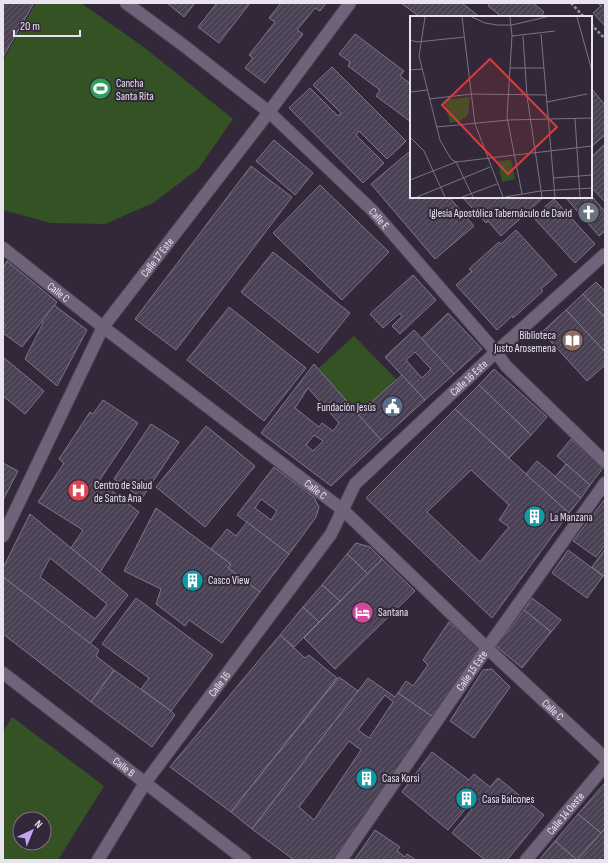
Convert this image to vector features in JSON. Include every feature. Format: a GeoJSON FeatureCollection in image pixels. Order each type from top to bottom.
{"type":"FeatureCollection","features":[{"type":"Feature","properties":{"kind":"street","name":"Calle E"},"geometry":{"type":"LineString","coordinates":[[126,3],[269,112],[372,210],[496,352],[506,366],[605,462]]}},
{"type":"Feature","properties":{"kind":"street","name":"Calle 17 Este"},"geometry":{"type":"LineString","coordinates":[[3,536],[103,327],[269,112],[350,3]]}},
{"type":"Feature","properties":{"kind":"street","name":"Calle C"},"geometry":{"type":"LineString","coordinates":[[3,248],[103,327],[343,510],[487,648],[605,758]]}},
{"type":"Feature","properties":{"kind":"street","name":"Calle 16 Este"},"geometry":{"type":"LineString","coordinates":[[343,510],[355,484],[496,352],[605,254]]}},
{"type":"Feature","properties":{"kind":"street","name":"Calle 15 Este"},"geometry":{"type":"LineString","coordinates":[[341,860],[487,648],[605,483]]}},
{"type":"Feature","properties":{"kind":"street","name":"Calle 16"},"geometry":{"type":"LineString","coordinates":[[98,860],[145,783],[331,534],[343,510]]}},
{"type":"Feature","properties":{"kind":"street","name":"Calle B"},"geometry":{"type":"LineString","coordinates":[[3,673],[245,860]]}},
{"type":"Feature","properties":{"kind":"street","name":"Calle 14 Oeste"},"geometry":{"type":"LineString","coordinates":[[526,860],[605,766]]}},
{"type":"Feature","properties":{"kind":"path"},"geometry":{"type":"LineString","coordinates":[[571,3],[583,16]]}},
{"type":"Feature","properties":{"kind":"path"},"geometry":{"type":"LineString","coordinates":[[592,25],[605,39]]}},
{"type":"Feature","properties":{"kind":"green space","name":"Cancha Santa Rita"},"geometry":{"type":"Polygon","coordinates":[[[36,3],[81,3],[145,48],[233,119],[198,169],[153,203],[105,224],[51,223],[3,210],[3,60],[36,3]]]}},
{"type":"Feature","properties":{"kind":"green space"},"geometry":{"type":"Polygon","coordinates":[[[354,336],[397,380],[358,414],[318,369],[354,336]]]}},
{"type":"Feature","properties":{"kind":"green space"},"geometry":{"type":"Polygon","coordinates":[[[12,717],[104,786],[58,860],[3,860],[3,732],[12,717]]]}},
{"type":"Feature","properties":{"kind":"building"},"geometry":{"type":"Polygon","coordinates":[[[3,3],[34,3],[3,57],[3,3]]]}},
{"type":"Feature","properties":{"kind":"building"},"geometry":{"type":"Polygon","coordinates":[[[167,3],[195,3],[184,17],[167,3]]]}},
{"type":"Feature","properties":{"kind":"building"},"geometry":{"type":"Polygon","coordinates":[[[217,3],[250,3],[219,43],[198,27],[217,3]]]}},
{"type":"Feature","properties":{"kind":"building"},"geometry":{"type":"Polygon","coordinates":[[[281,3],[326,3],[320,11],[315,8],[297,30],[303,34],[265,83],[245,68],[253,58],[249,55],[275,22],[269,18],[281,3]]]}},
{"type":"Feature","properties":{"kind":"building"},"geometry":{"type":"Polygon","coordinates":[[[401,3],[462,3],[479,16],[419,16],[401,3]]]}},
{"type":"Feature","properties":{"kind":"building"},"geometry":{"type":"Polygon","coordinates":[[[490,3],[533,3],[544,12],[542,15],[543,16],[501,16],[488,6],[490,3]]]}},
{"type":"Feature","properties":{"kind":"building"},"geometry":{"type":"Polygon","coordinates":[[[598,3],[605,3],[605,26],[593,13],[601,6],[598,3]]]}},
{"type":"Feature","properties":{"kind":"building"},"geometry":{"type":"Polygon","coordinates":[[[355,34],[404,71],[400,76],[410,83],[410,121],[376,96],[380,90],[348,66],[350,62],[339,54],[355,34]]]}},
{"type":"Feature","properties":{"kind":"building"},"geometry":{"type":"Polygon","coordinates":[[[332,67],[406,141],[387,159],[359,131],[356,135],[384,163],[363,183],[289,108],[310,88],[338,116],[341,113],[313,85],[332,67]]]}},
{"type":"Feature","properties":{"kind":"building"},"geometry":{"type":"Polygon","coordinates":[[[592,89],[605,105],[605,135],[592,146],[592,89]]]}},
{"type":"Feature","properties":{"kind":"building"},"geometry":{"type":"Polygon","coordinates":[[[274,140],[313,173],[295,195],[256,161],[274,140]]]}},
{"type":"Feature","properties":{"kind":"building"},"geometry":{"type":"Polygon","coordinates":[[[605,144],[605,202],[592,188],[592,156],[605,144]]]}},
{"type":"Feature","properties":{"kind":"building"},"geometry":{"type":"Polygon","coordinates":[[[410,151],[410,198],[450,198],[474,226],[435,259],[371,184],[410,151]]]}},
{"type":"Feature","properties":{"kind":"building"},"geometry":{"type":"Polygon","coordinates":[[[251,166],[292,197],[176,350],[135,319],[251,166]]]}},
{"type":"Feature","properties":{"kind":"building"},"geometry":{"type":"Polygon","coordinates":[[[320,185],[389,252],[342,300],[273,233],[320,185]]]}},
{"type":"Feature","properties":{"kind":"building"},"geometry":{"type":"Polygon","coordinates":[[[592,196],[605,212],[605,231],[599,236],[566,198],[592,198],[592,196]]]}},
{"type":"Feature","properties":{"kind":"building"},"geometry":{"type":"Polygon","coordinates":[[[463,198],[543,198],[501,236],[488,221],[486,223],[463,198]]]}},
{"type":"Feature","properties":{"kind":"building"},"geometry":{"type":"Polygon","coordinates":[[[554,199],[595,244],[575,263],[533,217],[554,199]]]}},
{"type":"Feature","properties":{"kind":"building"},"geometry":{"type":"Polygon","coordinates":[[[516,230],[557,275],[541,289],[543,291],[497,330],[456,285],[472,271],[469,269],[499,242],[501,244],[516,230]]]}},
{"type":"Feature","properties":{"kind":"building"},"geometry":{"type":"Polygon","coordinates":[[[273,252],[350,313],[318,353],[241,292],[273,252]]]}},
{"type":"Feature","properties":{"kind":"building"},"geometry":{"type":"Polygon","coordinates":[[[7,261],[57,302],[22,347],[3,333],[3,329],[6,325],[3,323],[3,269],[7,261]]]}},
{"type":"Feature","properties":{"kind":"building"},"geometry":{"type":"Polygon","coordinates":[[[413,275],[436,300],[400,334],[392,326],[402,316],[400,313],[383,328],[370,314],[413,275]]]}},
{"type":"Feature","properties":{"kind":"building"},"geometry":{"type":"Polygon","coordinates":[[[596,282],[605,291],[605,318],[583,294],[596,282]]]}},
{"type":"Feature","properties":{"kind":"building"},"geometry":{"type":"Polygon","coordinates":[[[583,294],[605,318],[605,348],[603,350],[566,310],[583,294]]]}},
{"type":"Feature","properties":{"kind":"building"},"geometry":{"type":"Polygon","coordinates":[[[54,305],[87,330],[57,386],[25,359],[43,323],[42,321],[54,305]]]}},
{"type":"Feature","properties":{"kind":"building"},"geometry":{"type":"Polygon","coordinates":[[[229,307],[306,368],[264,421],[187,360],[229,307]]]}},
{"type":"Feature","properties":{"kind":"building","name":"Biblioteca Justo Arosemena"},"geometry":{"type":"Polygon","coordinates":[[[566,310],[605,352],[605,365],[587,381],[542,332],[566,310]]]}},
{"type":"Feature","properties":{"kind":"building"},"geometry":{"type":"Polygon","coordinates":[[[448,313],[482,349],[454,374],[421,339],[448,313]]]}},
{"type":"Feature","properties":{"kind":"building"},"geometry":{"type":"Polygon","coordinates":[[[414,330],[454,374],[425,400],[385,357],[414,330]],[[415,352],[406,360],[422,378],[431,369],[415,352]]]}},
{"type":"Feature","properties":{"kind":"building"},"geometry":{"type":"Polygon","coordinates":[[[3,357],[44,391],[25,414],[3,396],[3,357]]]}},
{"type":"Feature","properties":{"kind":"building"},"geometry":{"type":"Polygon","coordinates":[[[314,364],[381,440],[331,486],[261,433],[314,364]],[[308,388],[295,408],[319,427],[322,423],[333,431],[339,423],[308,388]],[[314,435],[306,445],[313,451],[323,441],[314,435]]]}},
{"type":"Feature","properties":{"kind":"building"},"geometry":{"type":"Polygon","coordinates":[[[494,369],[547,417],[531,435],[479,385],[494,369]]]}},
{"type":"Feature","properties":{"kind":"building","name":"Fundación Jesús"},"geometry":{"type":"Polygon","coordinates":[[[402,375],[425,400],[381,440],[358,414],[402,375]]]}},
{"type":"Feature","properties":{"kind":"building"},"geometry":{"type":"Polygon","coordinates":[[[479,385],[531,435],[509,458],[455,409],[479,385]]]}},
{"type":"Feature","properties":{"kind":"building","name":"Centro de Salud de Santa Ana"},"geometry":{"type":"Polygon","coordinates":[[[103,400],[138,423],[99,481],[139,512],[100,572],[71,548],[83,530],[38,502],[64,463],[59,459],[90,412],[93,414],[103,400]]]}},
{"type":"Feature","properties":{"kind":"building","name":"La Manzana"},"geometry":{"type":"Polygon","coordinates":[[[455,409],[569,513],[492,618],[366,498],[455,409]],[[471,470],[427,512],[480,562],[509,527],[499,520],[509,505],[471,470]]]}},
{"type":"Feature","properties":{"kind":"building"},"geometry":{"type":"Polygon","coordinates":[[[151,424],[179,442],[142,498],[114,479],[151,424]]]}},
{"type":"Feature","properties":{"kind":"building"},"geometry":{"type":"Polygon","coordinates":[[[206,426],[255,466],[205,527],[156,487],[206,426]]]}},
{"type":"Feature","properties":{"kind":"building"},"geometry":{"type":"Polygon","coordinates":[[[571,439],[603,468],[590,485],[557,456],[571,439]]]}},
{"type":"Feature","properties":{"kind":"building"},"geometry":{"type":"Polygon","coordinates":[[[537,461],[581,498],[569,513],[526,474],[537,461]]]}},
{"type":"Feature","properties":{"kind":"building"},"geometry":{"type":"Polygon","coordinates":[[[3,463],[18,471],[3,500],[3,463]]]}},
{"type":"Feature","properties":{"kind":"building"},"geometry":{"type":"Polygon","coordinates":[[[566,464],[590,485],[581,498],[555,477],[566,464]]]}},
{"type":"Feature","properties":{"kind":"building"},"geometry":{"type":"Polygon","coordinates":[[[274,467],[314,497],[319,507],[316,517],[289,554],[237,515],[274,467]],[[261,499],[255,508],[271,520],[277,511],[261,499]]]}},
{"type":"Feature","properties":{"kind":"building"},"geometry":{"type":"Polygon","coordinates":[[[605,499],[605,545],[596,557],[573,541],[605,499]]]}},
{"type":"Feature","properties":{"kind":"building","name":"Casco View"},"geometry":{"type":"Polygon","coordinates":[[[156,508],[231,564],[228,568],[260,592],[222,643],[189,620],[185,626],[156,604],[161,589],[124,571],[156,508]]]}},
{"type":"Feature","properties":{"kind":"building"},"geometry":{"type":"Polygon","coordinates":[[[30,514],[128,595],[90,644],[3,577],[3,568],[30,514]],[[50,558],[40,577],[95,619],[107,604],[50,558]]]}},
{"type":"Feature","properties":{"kind":"building"},"geometry":{"type":"Polygon","coordinates":[[[247,522],[289,554],[260,592],[228,568],[231,564],[211,549],[227,529],[236,536],[247,522]]]}},
{"type":"Feature","properties":{"kind":"building"},"geometry":{"type":"Polygon","coordinates":[[[356,543],[370,547],[382,559],[368,574],[347,554],[356,543]]]}},
{"type":"Feature","properties":{"kind":"building"},"geometry":{"type":"Polygon","coordinates":[[[605,549],[605,577],[592,567],[605,549]]]}},
{"type":"Feature","properties":{"kind":"building"},"geometry":{"type":"Polygon","coordinates":[[[568,550],[603,576],[587,598],[552,573],[568,550]]]}},
{"type":"Feature","properties":{"kind":"building"},"geometry":{"type":"Polygon","coordinates":[[[347,554],[368,574],[340,601],[322,585],[347,554]]]}},
{"type":"Feature","properties":{"kind":"building","name":"Santana"},"geometry":{"type":"Polygon","coordinates":[[[382,559],[415,591],[335,669],[304,638],[382,559]]]}},
{"type":"Feature","properties":{"kind":"building"},"geometry":{"type":"Polygon","coordinates":[[[3,577],[99,650],[96,656],[114,670],[91,702],[3,634],[3,577]]]}},
{"type":"Feature","properties":{"kind":"building"},"geometry":{"type":"Polygon","coordinates":[[[322,585],[340,601],[319,622],[303,607],[322,585]]]}},
{"type":"Feature","properties":{"kind":"building"},"geometry":{"type":"Polygon","coordinates":[[[136,598],[213,655],[171,711],[141,689],[149,678],[102,644],[136,598]]]}},
{"type":"Feature","properties":{"kind":"building"},"geometry":{"type":"Polygon","coordinates":[[[532,598],[561,620],[551,632],[524,610],[532,598]]]}},
{"type":"Feature","properties":{"kind":"building"},"geometry":{"type":"Polygon","coordinates":[[[303,607],[319,622],[294,647],[280,635],[303,607]]]}},
{"type":"Feature","properties":{"kind":"building"},"geometry":{"type":"Polygon","coordinates":[[[524,610],[551,632],[522,668],[496,646],[524,610]]]}},
{"type":"Feature","properties":{"kind":"building"},"geometry":{"type":"Polygon","coordinates":[[[449,622],[481,648],[433,717],[398,693],[406,681],[413,686],[428,665],[423,660],[449,622]]]}},
{"type":"Feature","properties":{"kind":"building"},"geometry":{"type":"Polygon","coordinates":[[[280,635],[305,658],[309,655],[337,678],[231,812],[170,767],[280,635]]]}},
{"type":"Feature","properties":{"kind":"building"},"geometry":{"type":"Polygon","coordinates":[[[492,669],[510,687],[474,738],[450,721],[483,670],[492,669]]]}},
{"type":"Feature","properties":{"kind":"building"},"geometry":{"type":"Polygon","coordinates":[[[114,670],[175,715],[152,747],[91,702],[114,670]]]}},
{"type":"Feature","properties":{"kind":"building"},"geometry":{"type":"Polygon","coordinates":[[[339,677],[358,691],[252,829],[231,812],[339,677]]]}},
{"type":"Feature","properties":{"kind":"building","name":"Casa Korsi"},"geometry":{"type":"Polygon","coordinates":[[[368,678],[395,697],[398,693],[433,717],[335,860],[294,860],[252,829],[368,678]],[[385,695],[358,730],[369,738],[393,702],[385,695]],[[349,741],[299,807],[314,820],[361,750],[349,741]]]}},
{"type":"Feature","properties":{"kind":"building","name":"Casa Balcones"},"geometry":{"type":"Polygon","coordinates":[[[432,752],[469,780],[474,774],[490,787],[498,778],[544,815],[507,860],[485,860],[452,833],[472,809],[468,806],[448,830],[402,792],[432,752]]]}},
{"type":"Feature","properties":{"kind":"building"},"geometry":{"type":"Polygon","coordinates":[[[605,783],[605,828],[601,833],[578,814],[605,783]]]}},
{"type":"Feature","properties":{"kind":"building"},"geometry":{"type":"Polygon","coordinates":[[[578,814],[601,833],[577,860],[555,841],[578,814]]]}},
{"type":"Feature","properties":{"kind":"building"},"geometry":{"type":"Polygon","coordinates":[[[605,828],[605,860],[577,860],[601,833],[605,828]]]}},
{"type":"Feature","properties":{"kind":"building"},"geometry":{"type":"Polygon","coordinates":[[[375,830],[400,847],[397,851],[405,857],[407,854],[416,860],[355,859],[375,830]]]}},
{"type":"Feature","properties":{"kind":"building"},"geometry":{"type":"Polygon","coordinates":[[[555,841],[577,860],[539,860],[555,841]]]}},
{"type":"Feature","properties":{"kind":"place","name":"Cancha Santa Rita"},"geometry":{"type":"Point","coordinates":[100,89]}},
{"type":"Feature","properties":{"kind":"place","name":"Iglesia Apostólica Tabernáculo de David"},"geometry":{"type":"Point","coordinates":[588,213]}},
{"type":"Feature","properties":{"kind":"place","name":"Biblioteca Justo Arosemena"},"geometry":{"type":"Point","coordinates":[572,341]}},
{"type":"Feature","properties":{"kind":"place","name":"Fundación Jesús"},"geometry":{"type":"Point","coordinates":[392,407]}},
{"type":"Feature","properties":{"kind":"place","name":"Centro de Salud de Santa Ana"},"geometry":{"type":"Point","coordinates":[79,491]}},
{"type":"Feature","properties":{"kind":"place","name":"La Manzana"},"geometry":{"type":"Point","coordinates":[534,517]}},
{"type":"Feature","properties":{"kind":"place","name":"Casco View"},"geometry":{"type":"Point","coordinates":[193,580]}},
{"type":"Feature","properties":{"kind":"place","name":"Santana"},"geometry":{"type":"Point","coordinates":[362,612]}},
{"type":"Feature","properties":{"kind":"place","name":"Casa Korsi"},"geometry":{"type":"Point","coordinates":[366,778]}},
{"type":"Feature","properties":{"kind":"place","name":"Casa Balcones"},"geometry":{"type":"Point","coordinates":[467,799]}}]}
